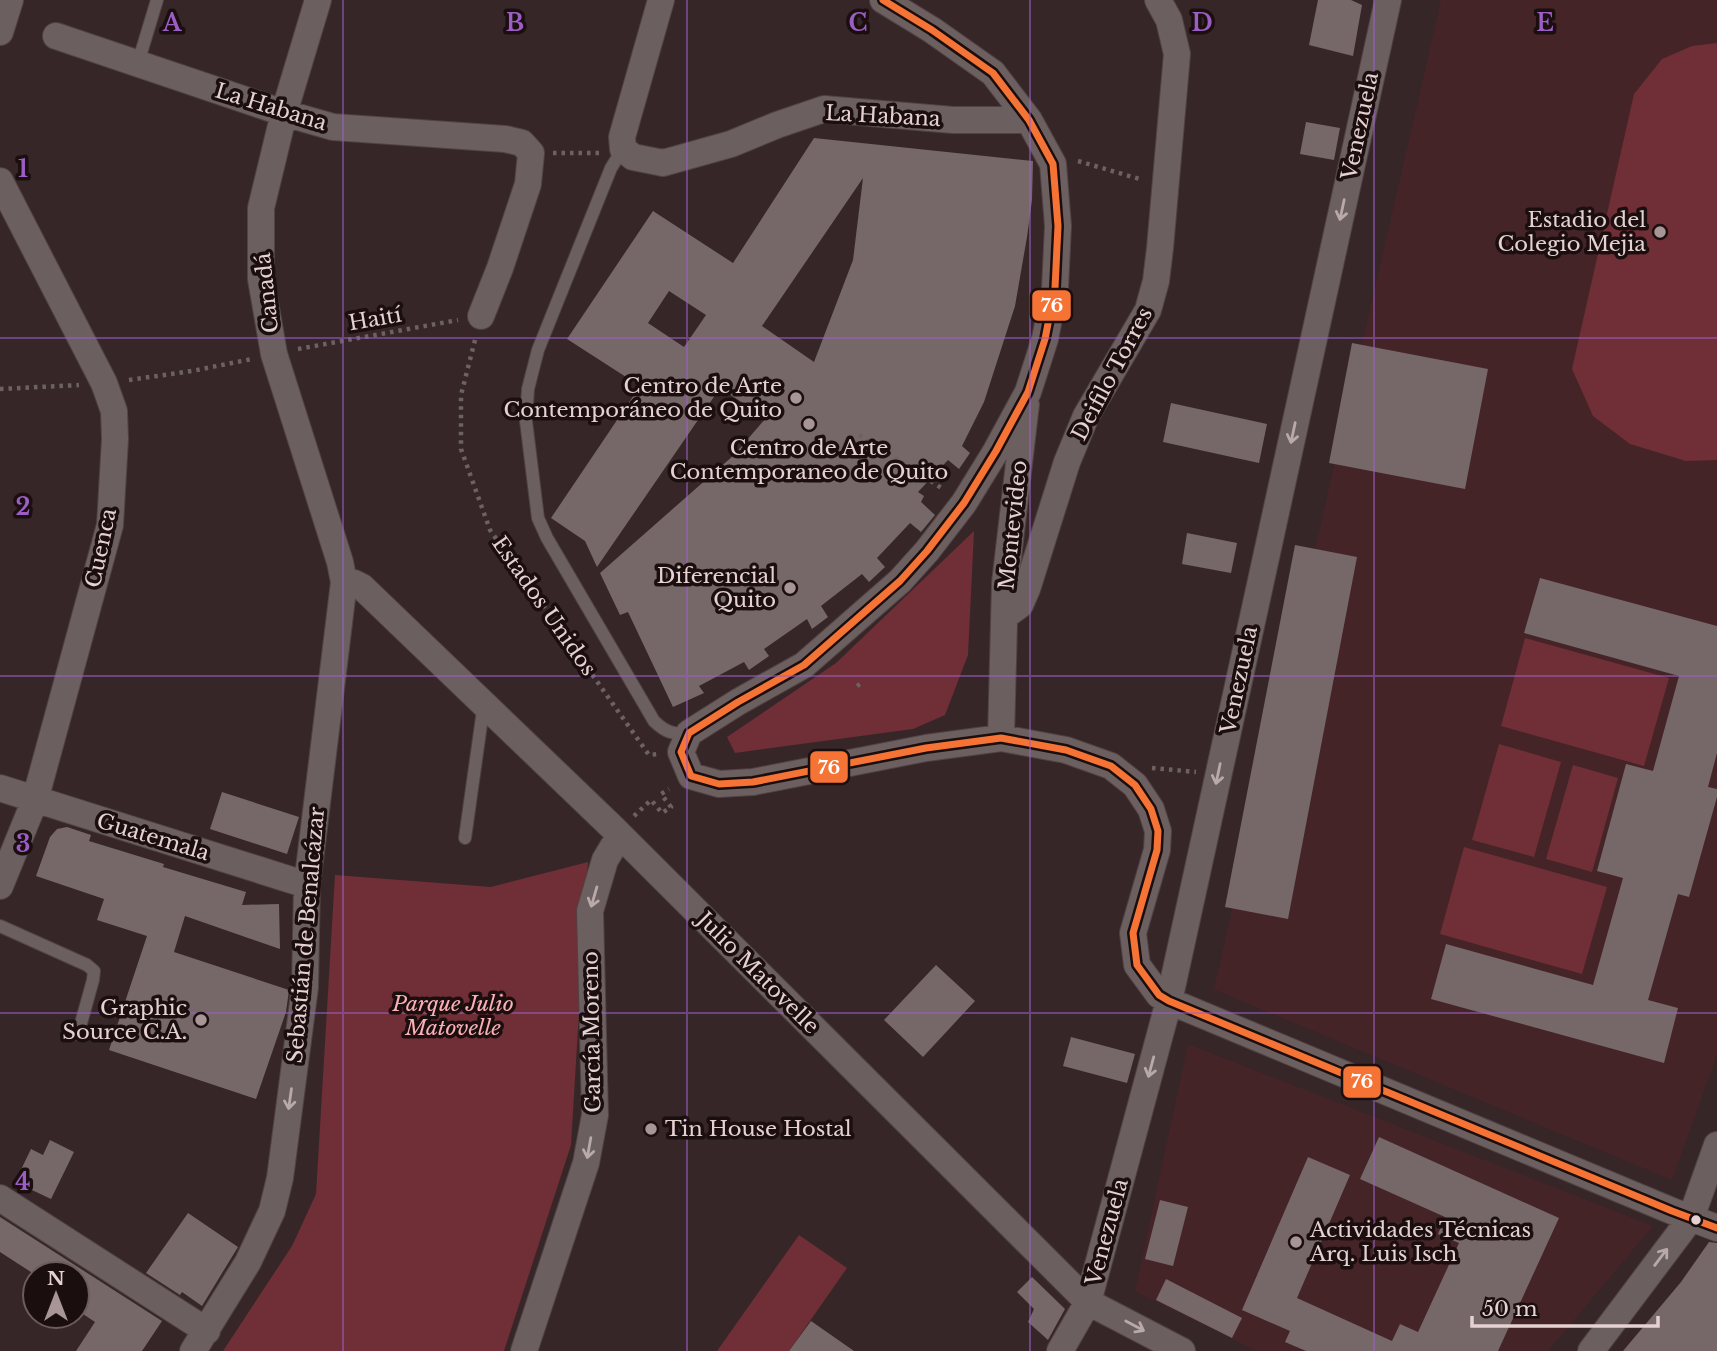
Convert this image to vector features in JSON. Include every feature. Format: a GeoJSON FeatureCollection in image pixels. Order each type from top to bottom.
{"type":"FeatureCollection","features":[{"type":"Feature","properties":{"kind":"street"},"geometry":{"type":"LineString","coordinates":[[0,32],[10,0]]}},
{"type":"Feature","properties":{"kind":"street","name":"Canadá"},"geometry":{"type":"LineString","coordinates":[[317,0],[284,113],[261,208],[261,279],[274,354],[344,582]]}},
{"type":"Feature","properties":{"kind":"street"},"geometry":{"type":"LineString","coordinates":[[615,151],[622,137],[661,0]]}},
{"type":"Feature","properties":{"kind":"street","name":"Montevideo"},"geometry":{"type":"LineString","coordinates":[[687,754],[738,702],[804,665],[900,581],[927,551],[964,503],[996,451],[1028,392],[1045,339],[1055,288],[1058,226],[1053,164],[1029,120],[993,73],[883,0]]}},
{"type":"Feature","properties":{"kind":"street","name":"Deifilo Torres"},"geometry":{"type":"LineString","coordinates":[[1005,616],[1020,605],[1067,462],[1086,416],[1148,310],[1156,281],[1177,54],[1169,20],[1158,0]]}},
{"type":"Feature","properties":{"kind":"street","name":"Venezuela"},"geometry":{"type":"LineString","coordinates":[[1060,1351],[1088,1302],[1169,1001],[1388,0]]}},
{"type":"Feature","properties":{"kind":"street","name":"La Habana"},"geometry":{"type":"LineString","coordinates":[[56,36],[333,127],[505,139],[522,143],[538,153]]}},
{"type":"Feature","properties":{"kind":"street","name":"La Habana"},"geometry":{"type":"LineString","coordinates":[[615,151],[663,163],[731,144],[824,109],[953,120],[1029,120]]}},
{"type":"Feature","properties":{"kind":"street"},"geometry":{"type":"LineString","coordinates":[[476,322],[500,268],[538,153]]}},
{"type":"Feature","properties":{"kind":"street","name":"Cuenca"},"geometry":{"type":"LineString","coordinates":[[0,181],[104,383],[114,411],[115,439],[110,525],[35,800],[0,886]]}},
{"type":"Feature","properties":{"kind":"street","name":"Montevideo"},"geometry":{"type":"LineString","coordinates":[[1005,616],[1006,583],[1028,392]]}},
{"type":"Feature","properties":{"kind":"street","name":"Julio Matovelle"},"geometry":{"type":"LineString","coordinates":[[344,582],[362,587],[484,703],[1088,1302],[1182,1351]]}},
{"type":"Feature","properties":{"kind":"street","name":"Sebastián de Benalcázar"},"geometry":{"type":"LineString","coordinates":[[200,1341],[248,1262],[272,1211],[280,1178],[305,987],[307,885],[344,582]]}},
{"type":"Feature","properties":{"kind":"street"},"geometry":{"type":"LineString","coordinates":[[1000,738],[1005,616]]}},
{"type":"Feature","properties":{"kind":"street"},"geometry":{"type":"LineString","coordinates":[[687,754],[719,784],[753,782],[926,748],[1000,738],[1066,750],[1111,766],[1135,785],[1151,809],[1158,831],[1157,850],[1133,933],[1137,965],[1159,995],[1717,1228]]}},
{"type":"Feature","properties":{"kind":"street","name":"Guatemala"},"geometry":{"type":"LineString","coordinates":[[0,789],[307,885]]}},
{"type":"Feature","properties":{"kind":"street","name":"García Moreno"},"geometry":{"type":"LineString","coordinates":[[524,1351],[586,1163],[595,1115],[590,911],[605,860],[620,835]]}},
{"type":"Feature","properties":{"kind":"street"},"geometry":{"type":"LineString","coordinates":[[1591,1351],[1691,1219],[1717,1145]]}},
{"type":"Feature","properties":{"kind":"street"},"geometry":{"type":"LineString","coordinates":[[0,1198],[200,1341]]}},
{"type":"Feature","properties":{"kind":"lane"},"geometry":{"type":"LineString","coordinates":[[138,63],[157,0]]}},
{"type":"Feature","properties":{"kind":"lane"},"geometry":{"type":"LineString","coordinates":[[615,151],[611,168],[538,350],[528,388],[526,421],[538,518],[547,538],[654,720],[660,727],[675,734],[687,754]]}},
{"type":"Feature","properties":{"kind":"lane"},"geometry":{"type":"LineString","coordinates":[[465,838],[484,703]]}},
{"type":"Feature","properties":{"kind":"lane"},"geometry":{"type":"LineString","coordinates":[[0,926],[87,965],[94,971],[78,1034]]}},
{"type":"Feature","properties":{"kind":"path"},"geometry":{"type":"LineString","coordinates":[[538,153],[615,151]]}},
{"type":"Feature","properties":{"kind":"path"},"geometry":{"type":"LineString","coordinates":[[1075,160],[1146,180]]}},
{"type":"Feature","properties":{"kind":"path","name":"Estados Unidos"},"geometry":{"type":"LineString","coordinates":[[476,322],[461,395],[461,449],[490,530],[649,755],[687,754]]}},
{"type":"Feature","properties":{"kind":"path","name":"Haití"},"geometry":{"type":"LineString","coordinates":[[285,352],[476,322]]}},
{"type":"Feature","properties":{"kind":"path"},"geometry":{"type":"LineString","coordinates":[[124,380],[192,371],[256,358]]}},
{"type":"Feature","properties":{"kind":"path"},"geometry":{"type":"LineString","coordinates":[[0,389],[82,385]]}},
{"type":"Feature","properties":{"kind":"path"},"geometry":{"type":"LineString","coordinates":[[859,435],[950,493]]}},
{"type":"Feature","properties":{"kind":"path"},"geometry":{"type":"LineString","coordinates":[[620,835],[635,814],[651,800],[662,813],[671,807],[660,794],[687,754]]}},
{"type":"Feature","properties":{"kind":"path"},"geometry":{"type":"LineString","coordinates":[[1150,768],[1203,772]]}},
{"type":"Feature","properties":{"kind":"shaded area"},"geometry":{"type":"Polygon","coordinates":[[[1441,0],[1717,0],[1717,1055],[1672,1180],[1215,990],[1203,1037],[1441,0]]]}},
{"type":"Feature","properties":{"kind":"shaded area"},"geometry":{"type":"Polygon","coordinates":[[[1188,1044],[1653,1226],[1548,1351],[1256,1351],[1135,1291],[1188,1044]]]}},
{"type":"Feature","properties":{"kind":"green space","name":"Estadio del Colegio Mejia"},"geometry":{"type":"Polygon","coordinates":[[[1717,43],[1717,460],[1686,461],[1630,444],[1593,416],[1572,369],[1634,94],[1662,59],[1692,46],[1717,43]]]}},
{"type":"Feature","properties":{"kind":"green space"},"geometry":{"type":"Polygon","coordinates":[[[974,531],[968,655],[945,715],[913,729],[735,753],[727,737],[836,663],[974,531]]]}},
{"type":"Feature","properties":{"kind":"green space"},"geometry":{"type":"Polygon","coordinates":[[[1525,638],[1669,678],[1644,766],[1501,726],[1525,638]]]}},
{"type":"Feature","properties":{"kind":"green space"},"geometry":{"type":"Polygon","coordinates":[[[1499,744],[1561,762],[1534,857],[1472,840],[1499,744]]]}},
{"type":"Feature","properties":{"kind":"green space"},"geometry":{"type":"Polygon","coordinates":[[[1573,765],[1618,778],[1592,872],[1546,859],[1573,765]]]}},
{"type":"Feature","properties":{"kind":"green space"},"geometry":{"type":"Polygon","coordinates":[[[1464,847],[1607,887],[1582,974],[1440,934],[1464,847]]]}},
{"type":"Feature","properties":{"kind":"green space","name":"Parque Julio Matovelle"},"geometry":{"type":"Polygon","coordinates":[[[588,862],[571,1145],[504,1351],[223,1351],[292,1246],[316,1194],[335,875],[491,887],[588,862]]]}},
{"type":"Feature","properties":{"kind":"green space"},"geometry":{"type":"Polygon","coordinates":[[[799,1235],[847,1268],[789,1351],[717,1351],[799,1235]]]}},
{"type":"Feature","properties":{"kind":"building"},"geometry":{"type":"Polygon","coordinates":[[[1318,0],[1351,0],[1362,5],[1353,56],[1309,45],[1318,0]]]}},
{"type":"Feature","properties":{"kind":"building"},"geometry":{"type":"Polygon","coordinates":[[[1306,122],[1340,128],[1334,160],[1300,154],[1306,122]]]}},
{"type":"Feature","properties":{"kind":"building","name":"Centro de Arte Contemporaneo de Quito"},"geometry":{"type":"Polygon","coordinates":[[[814,138],[1033,161],[1032,200],[1015,306],[984,402],[962,446],[970,453],[959,469],[948,460],[918,492],[924,496],[921,502],[935,515],[921,532],[910,523],[877,558],[885,567],[869,582],[862,574],[821,606],[828,617],[812,629],[807,619],[764,649],[769,656],[749,670],[744,662],[699,686],[704,693],[673,707],[628,612],[620,615],[600,573],[734,455],[766,418],[720,388],[597,567],[585,541],[551,518],[640,386],[567,339],[653,211],[733,263],[814,138]],[[863,178],[762,326],[814,362],[853,260],[863,178]],[[669,291],[648,323],[684,347],[706,315],[669,291]]]}},
{"type":"Feature","properties":{"kind":"building"},"geometry":{"type":"Polygon","coordinates":[[[1352,343],[1488,369],[1465,489],[1329,463],[1352,343]]]}},
{"type":"Feature","properties":{"kind":"building"},"geometry":{"type":"Polygon","coordinates":[[[1171,403],[1267,424],[1259,463],[1163,442],[1171,403]]]}},
{"type":"Feature","properties":{"kind":"building"},"geometry":{"type":"Polygon","coordinates":[[[1187,533],[1237,543],[1231,573],[1182,564],[1187,533]]]}},
{"type":"Feature","properties":{"kind":"building"},"geometry":{"type":"Polygon","coordinates":[[[1295,545],[1357,557],[1288,919],[1225,907],[1295,545]]]}},
{"type":"Feature","properties":{"kind":"building"},"geometry":{"type":"Polygon","coordinates":[[[1540,578],[1717,626],[1717,753],[1708,787],[1717,789],[1717,797],[1689,897],[1678,894],[1648,1000],[1678,1008],[1664,1063],[1431,999],[1446,944],[1593,985],[1623,878],[1597,871],[1626,764],[1653,771],[1679,676],[1524,633],[1540,578]]]}},
{"type":"Feature","properties":{"kind":"building"},"geometry":{"type":"Polygon","coordinates":[[[222,792],[299,817],[287,854],[210,829],[222,792]]]}},
{"type":"Feature","properties":{"kind":"building"},"geometry":{"type":"Polygon","coordinates":[[[67,827],[91,835],[89,841],[246,892],[242,905],[279,904],[280,949],[185,916],[174,952],[289,990],[286,1012],[256,1099],[109,1050],[147,936],[97,920],[104,899],[36,876],[50,837],[57,829],[67,827]]]}},
{"type":"Feature","properties":{"kind":"building"},"geometry":{"type":"Polygon","coordinates":[[[936,965],[975,1001],[923,1057],[884,1020],[936,965]]]}},
{"type":"Feature","properties":{"kind":"building"},"geometry":{"type":"Polygon","coordinates":[[[1071,1037],[1135,1054],[1127,1083],[1063,1066],[1071,1037]]]}},
{"type":"Feature","properties":{"kind":"building"},"geometry":{"type":"Polygon","coordinates":[[[1379,1137],[1559,1218],[1498,1351],[1306,1351],[1285,1342],[1290,1331],[1242,1310],[1308,1157],[1350,1175],[1297,1298],[1392,1341],[1400,1324],[1418,1332],[1459,1243],[1438,1234],[1445,1217],[1360,1179],[1379,1137]]]}},
{"type":"Feature","properties":{"kind":"building"},"geometry":{"type":"Polygon","coordinates":[[[50,1140],[74,1152],[51,1199],[15,1182],[31,1149],[43,1155],[50,1140]]]}},
{"type":"Feature","properties":{"kind":"building"},"geometry":{"type":"Polygon","coordinates":[[[1160,1200],[1188,1207],[1173,1266],[1145,1259],[1160,1200]]]}},
{"type":"Feature","properties":{"kind":"building"},"geometry":{"type":"Polygon","coordinates":[[[188,1213],[238,1247],[202,1306],[146,1273],[188,1213]]]}},
{"type":"Feature","properties":{"kind":"building"},"geometry":{"type":"Polygon","coordinates":[[[0,1217],[67,1260],[21,1260],[21,1266],[0,1252],[0,1217]]]}},
{"type":"Feature","properties":{"kind":"building"},"geometry":{"type":"Polygon","coordinates":[[[1709,1242],[1717,1243],[1717,1351],[1623,1351],[1681,1282],[1709,1242]]]}},
{"type":"Feature","properties":{"kind":"building"},"geometry":{"type":"Polygon","coordinates":[[[91,1275],[162,1321],[142,1351],[76,1351],[95,1322],[91,1319],[91,1275]]]}},
{"type":"Feature","properties":{"kind":"building"},"geometry":{"type":"Polygon","coordinates":[[[1032,1277],[1065,1309],[1048,1340],[1028,1322],[1034,1309],[1017,1292],[1032,1277]]]}},
{"type":"Feature","properties":{"kind":"building"},"geometry":{"type":"Polygon","coordinates":[[[1166,1279],[1242,1318],[1232,1338],[1156,1300],[1166,1279]]]}},
{"type":"Feature","properties":{"kind":"building"},"geometry":{"type":"Polygon","coordinates":[[[811,1321],[854,1351],[789,1351],[811,1321]]]}},
{"type":"Feature","properties":{"kind":"transit line","name":"76"},"geometry":{"type":"LineString","coordinates":[[883,0],[993,73],[1029,120],[1053,164],[1058,226],[1055,288],[1045,339],[1028,392],[996,451],[964,503],[927,551],[900,581],[804,665],[689,733],[681,752],[691,776],[719,784],[753,782],[926,748],[1001,738],[1066,750],[1111,766],[1135,785],[1151,809],[1158,831],[1157,850],[1133,933],[1137,965],[1159,995],[1717,1228]]}},
{"type":"Feature","properties":{"kind":"place","name":"Estadio del Colegio Mejia"},"geometry":{"type":"Point","coordinates":[1660,232]}},
{"type":"Feature","properties":{"kind":"place","name":"Centro de Arte Contemporáneo de Quito"},"geometry":{"type":"Point","coordinates":[796,398]}},
{"type":"Feature","properties":{"kind":"place","name":"Centro de Arte Contemporaneo de Quito"},"geometry":{"type":"Point","coordinates":[809,424]}},
{"type":"Feature","properties":{"kind":"place","name":"Diferencial Quito"},"geometry":{"type":"Point","coordinates":[790,588]}},
{"type":"Feature","properties":{"kind":"place","name":"Graphic Source C.A."},"geometry":{"type":"Point","coordinates":[201,1020]}},
{"type":"Feature","properties":{"kind":"place","name":"Tin House Hostal"},"geometry":{"type":"Point","coordinates":[651,1129]}},
{"type":"Feature","properties":{"kind":"place","name":"Actividades Técnicas Arq. Luis Isch"},"geometry":{"type":"Point","coordinates":[1296,1242]}}]}
